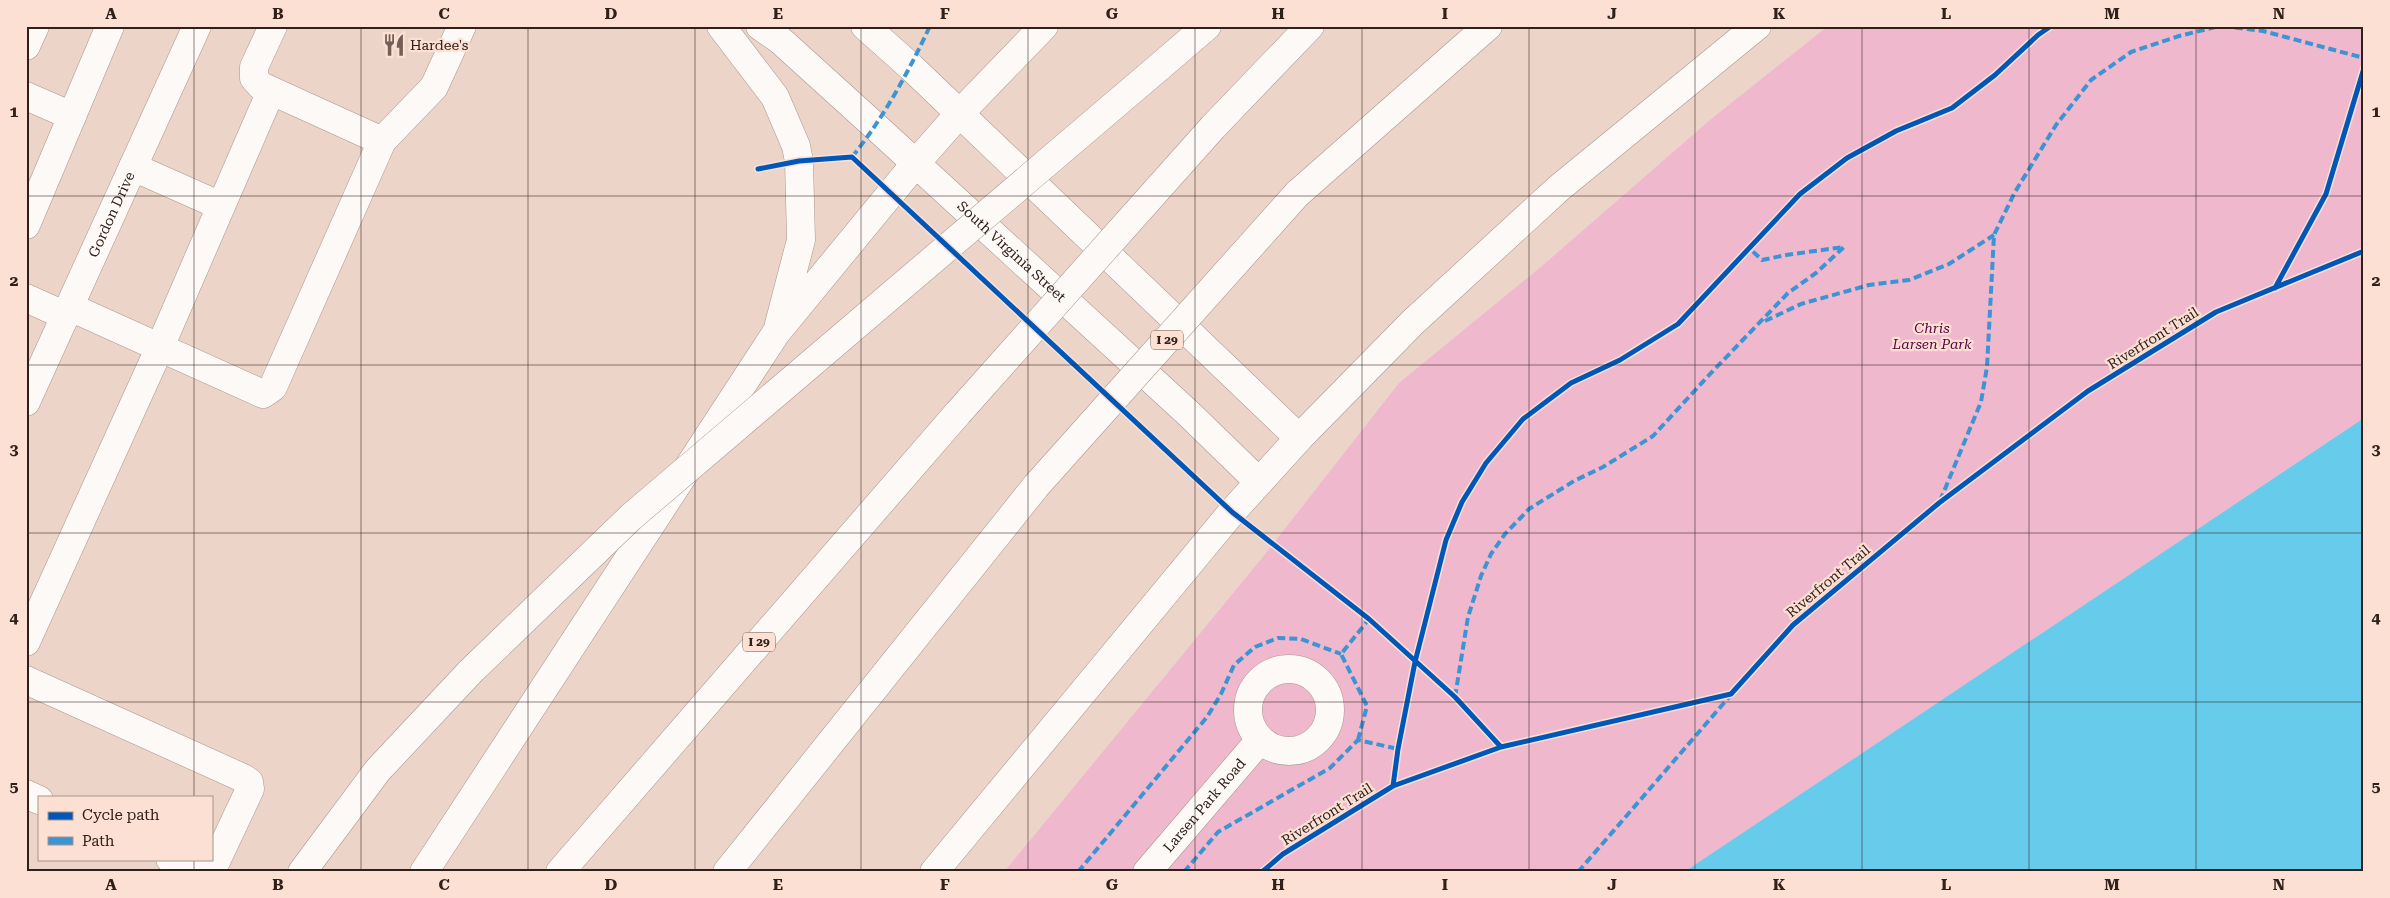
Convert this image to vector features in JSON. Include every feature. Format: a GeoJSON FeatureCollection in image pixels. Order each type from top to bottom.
{"type":"FeatureCollection","features":[{"type":"Feature","properties":{"kind":"main road"},"geometry":{"type":"LineString","coordinates":[[26,46],[35,26]]}},
{"type":"Feature","properties":{"kind":"main road"},"geometry":{"type":"LineString","coordinates":[[26,225],[110,26]]}},
{"type":"Feature","properties":{"kind":"main road","name":"Gordon Drive"},"geometry":{"type":"LineString","coordinates":[[26,402],[197,26]]}},
{"type":"Feature","properties":{"kind":"main road"},"geometry":{"type":"LineString","coordinates":[[273,26],[254,67],[254,78],[261,86],[382,141]]}},
{"type":"Feature","properties":{"kind":"main road"},"geometry":{"type":"LineString","coordinates":[[26,298],[68,311],[160,347],[263,394],[273,387],[382,141],[434,87],[462,26]]}},
{"type":"Feature","properties":{"kind":"main road"},"geometry":{"type":"LineString","coordinates":[[721,26],[775,97],[796,146],[799,162],[800,240],[776,333]]}},
{"type":"Feature","properties":{"kind":"main road","name":"South Virginia Street"},"geometry":{"type":"LineString","coordinates":[[760,26],[780,40],[1188,413],[1259,482]]}},
{"type":"Feature","properties":{"kind":"main road"},"geometry":{"type":"LineString","coordinates":[[865,26],[911,67],[1298,438]]}},
{"type":"Feature","properties":{"kind":"main road"},"geometry":{"type":"LineString","coordinates":[[424,872],[776,333],[915,164],[959,114],[1044,26]]}},
{"type":"Feature","properties":{"kind":"main road"},"geometry":{"type":"LineString","coordinates":[[302,872],[378,770],[470,672],[631,517],[1207,26]]}},
{"type":"Feature","properties":{"kind":"main road","name":"I 29"},"geometry":{"type":"LineString","coordinates":[[560,872],[958,412],[1213,127],[1310,26]]}},
{"type":"Feature","properties":{"kind":"main road","name":"I 29"},"geometry":{"type":"LineString","coordinates":[[727,872],[1036,486],[1297,194],[1488,26]]}},
{"type":"Feature","properties":{"kind":"main road"},"geometry":{"type":"LineString","coordinates":[[934,872],[1232,512],[1298,438],[1413,322],[1559,188],[1757,26]]}},
{"type":"Feature","properties":{"kind":"main road"},"geometry":{"type":"LineString","coordinates":[[26,642],[160,347],[271,91]]}},
{"type":"Feature","properties":{"kind":"main road"},"geometry":{"type":"LineString","coordinates":[[26,96],[72,116]]}},
{"type":"Feature","properties":{"kind":"main road"},"geometry":{"type":"LineString","coordinates":[[133,167],[221,206]]}},
{"type":"Feature","properties":{"kind":"main road"},"geometry":{"type":"LineString","coordinates":[[26,680],[243,778],[248,782],[250,788],[211,872]]}},
{"type":"Feature","properties":{"kind":"main road","name":"Larsen Park Road"},"geometry":{"type":"LineString","coordinates":[[1148,872],[1260,740]]}},
{"type":"Feature","properties":{"kind":"main road"},"geometry":{"type":"LineString","coordinates":[[26,794],[38,800]]}},
{"type":"Feature","properties":{"kind":"main road"},"geometry":{"type":"LineString","coordinates":[[172,860],[197,872]]}},
{"type":"Feature","properties":{"kind":"green space","name":"Chris Larsen Park"},"geometry":{"type":"Polygon","coordinates":[[[1828,26],[2364,26],[2364,418],[1684,872],[1004,872],[1262,558],[1399,383],[1542,266],[1710,120],[1828,26]]]}},
{"type":"Feature","properties":{"kind":"water"},"geometry":{"type":"Polygon","coordinates":[[[2364,418],[2364,872],[1684,872],[2364,418]]]}},
{"type":"Feature","properties":{"kind":"marked path"},"geometry":{"type":"LineString","coordinates":[[852,157],[875,126],[895,94],[930,26]]}},
{"type":"Feature","properties":{"kind":"marked path"},"geometry":{"type":"LineString","coordinates":[[1940,501],[1981,402],[1987,367],[1994,235],[2015,192],[2056,125],[2091,80],[2131,52],[2179,36],[2220,26]]}},
{"type":"Feature","properties":{"kind":"marked path"},"geometry":{"type":"LineString","coordinates":[[2223,26],[2263,31],[2364,58]]}},
{"type":"Feature","properties":{"kind":"marked path"},"geometry":{"type":"LineString","coordinates":[[1765,321],[1801,304],[1869,285],[1909,280],[1949,264],[1994,235]]}},
{"type":"Feature","properties":{"kind":"marked path"},"geometry":{"type":"LineString","coordinates":[[1455,697],[1468,617],[1481,576],[1491,554],[1505,534],[1529,509],[1653,436],[1788,293],[1816,273],[1844,247],[1762,260],[1749,248]]}},
{"type":"Feature","properties":{"kind":"marked path"},"geometry":{"type":"LineString","coordinates":[[1358,740],[1367,706],[1341,654],[1369,619]]}},
{"type":"Feature","properties":{"kind":"marked path"},"geometry":{"type":"LineString","coordinates":[[1078,872],[1207,717],[1221,694],[1234,665],[1255,647],[1278,638],[1301,639],[1341,654]]}},
{"type":"Feature","properties":{"kind":"marked path"},"geometry":{"type":"LineString","coordinates":[[1578,872],[1730,696]]}},
{"type":"Feature","properties":{"kind":"marked path"},"geometry":{"type":"LineString","coordinates":[[1184,872],[1218,832],[1330,768],[1358,740],[1398,749]]}},
{"type":"Feature","properties":{"kind":"cycle path"},"geometry":{"type":"LineString","coordinates":[[1393,786],[1398,749],[1415,662],[1446,540],[1462,502],[1486,463],[1523,419],[1571,383],[1620,360],[1678,324],[1800,194],[1847,158],[1896,131],[1952,108],[1995,75],[2038,35],[2051,26]]}},
{"type":"Feature","properties":{"kind":"cycle path"},"geometry":{"type":"LineString","coordinates":[[2275,288],[2326,194],[2364,68]]}},
{"type":"Feature","properties":{"kind":"cycle path"},"geometry":{"type":"LineString","coordinates":[[758,169],[799,161],[852,157],[1232,512],[1369,619],[1455,697],[1501,747]]}},
{"type":"Feature","properties":{"kind":"cycle path","name":"Riverfront Trail"},"geometry":{"type":"LineString","coordinates":[[1262,872],[1283,854],[1393,786],[1501,747],[1731,694],[1793,625],[1939,503],[2088,391],[2216,312],[2364,251]]}},
{"type":"Feature","properties":{"kind":"place","name":"Hardee's"},"geometry":{"type":"Point","coordinates":[394,45]}}]}
